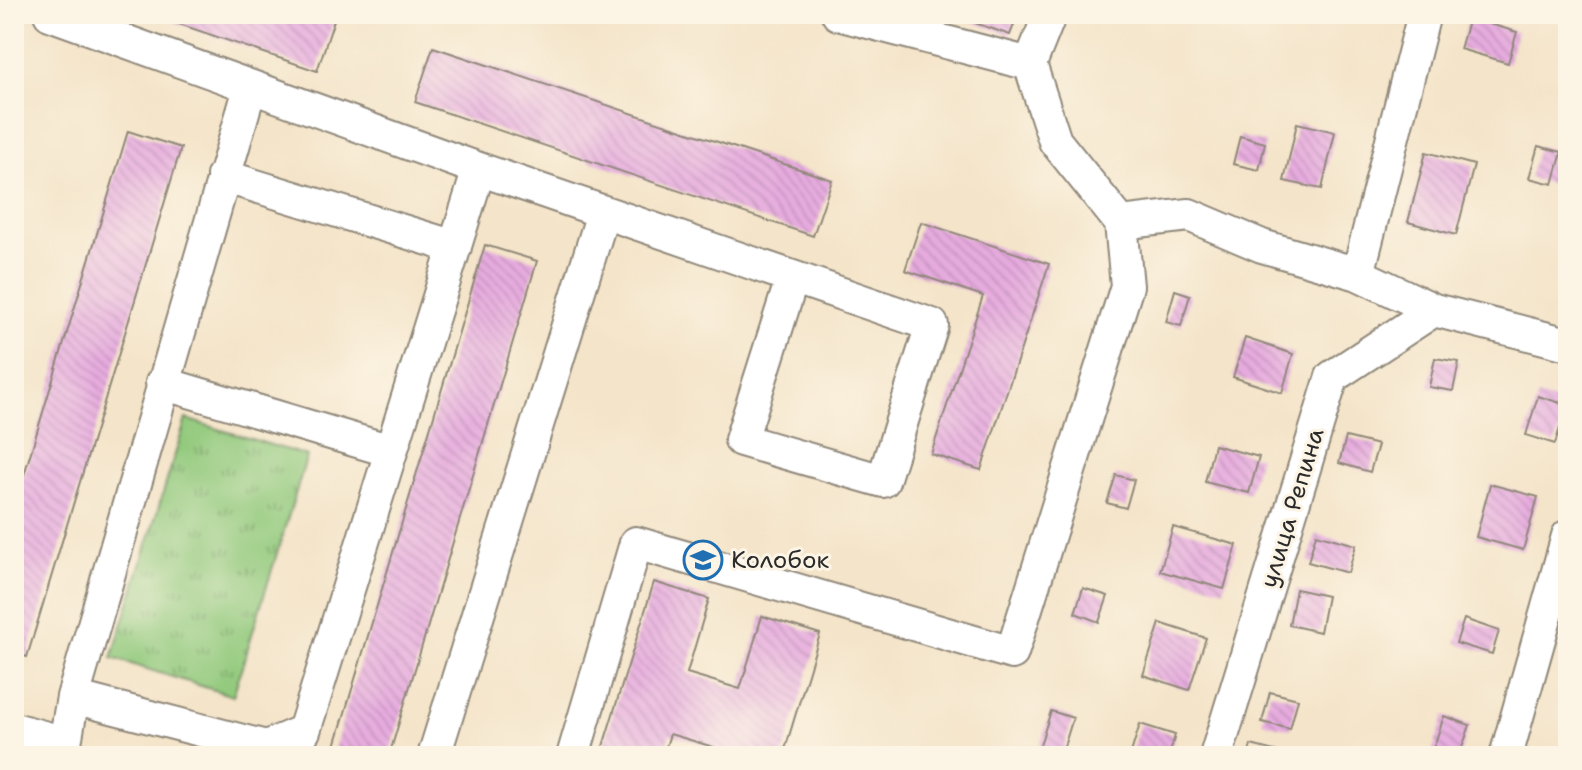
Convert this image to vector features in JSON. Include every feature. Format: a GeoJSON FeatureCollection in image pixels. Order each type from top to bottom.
{"type":"FeatureCollection","features":[{"type":"Feature","properties":{"kind":"street"},"geometry":{"type":"LineString","coordinates":[[50,14],[603,213],[932,325],[883,481],[741,440],[792,279]]}},
{"type":"Feature","properties":{"kind":"street"},"geometry":{"type":"LineString","coordinates":[[838,14],[1030,64]]}},
{"type":"Feature","properties":{"kind":"street"},"geometry":{"type":"LineString","coordinates":[[573,756],[636,543],[1012,653],[1127,286],[1121,223],[1055,141],[1030,64],[1050,14]]}},
{"type":"Feature","properties":{"kind":"street"},"geometry":{"type":"LineString","coordinates":[[1358,274],[1424,14]]}},
{"type":"Feature","properties":{"kind":"street"},"geometry":{"type":"LineString","coordinates":[[14,729],[64,749],[73,697],[250,88]]}},
{"type":"Feature","properties":{"kind":"street"},"geometry":{"type":"LineString","coordinates":[[73,697],[266,747],[304,731],[479,169]]}},
{"type":"Feature","properties":{"kind":"street"},"geometry":{"type":"LineString","coordinates":[[223,176],[455,247]]}},
{"type":"Feature","properties":{"kind":"street"},"geometry":{"type":"LineString","coordinates":[[434,756],[603,213]]}},
{"type":"Feature","properties":{"kind":"street"},"geometry":{"type":"LineString","coordinates":[[1121,223],[1189,215],[1262,246],[1358,274],[1434,310],[1568,344]]}},
{"type":"Feature","properties":{"kind":"street","name":"улица Репина"},"geometry":{"type":"LineString","coordinates":[[1216,756],[1332,377],[1434,310]]}},
{"type":"Feature","properties":{"kind":"street"},"geometry":{"type":"LineString","coordinates":[[162,383],[391,451]]}},
{"type":"Feature","properties":{"kind":"street"},"geometry":{"type":"LineString","coordinates":[[1506,756],[1568,536]]}},
{"type":"Feature","properties":{"kind":"green space"},"geometry":{"type":"Polygon","coordinates":[[[186,419],[307,456],[233,696],[112,658],[186,419]]]}},
{"type":"Feature","properties":{"kind":"building"},"geometry":{"type":"Polygon","coordinates":[[[150,14],[336,14],[317,71],[150,14]]]}},
{"type":"Feature","properties":{"kind":"building"},"geometry":{"type":"Polygon","coordinates":[[[949,14],[1018,14],[1010,35],[949,14]]]}},
{"type":"Feature","properties":{"kind":"building"},"geometry":{"type":"Polygon","coordinates":[[[1469,18],[1517,32],[1508,63],[1460,49],[1469,18]]]}},
{"type":"Feature","properties":{"kind":"building"},"geometry":{"type":"Polygon","coordinates":[[[433,47],[832,180],[813,236],[415,102],[433,47]]]}},
{"type":"Feature","properties":{"kind":"building"},"geometry":{"type":"Polygon","coordinates":[[[1297,123],[1335,132],[1322,189],[1284,181],[1297,123]]]}},
{"type":"Feature","properties":{"kind":"building"},"geometry":{"type":"Polygon","coordinates":[[[128,131],[181,148],[27,657],[14,653],[14,508],[128,131]]]}},
{"type":"Feature","properties":{"kind":"building"},"geometry":{"type":"Polygon","coordinates":[[[1240,136],[1265,143],[1259,170],[1233,164],[1240,136]]]}},
{"type":"Feature","properties":{"kind":"building"},"geometry":{"type":"Polygon","coordinates":[[[1538,146],[1562,152],[1553,184],[1529,178],[1538,146]]]}},
{"type":"Feature","properties":{"kind":"building"},"geometry":{"type":"Polygon","coordinates":[[[1426,152],[1474,165],[1456,235],[1408,222],[1426,152]]]}},
{"type":"Feature","properties":{"kind":"building"},"geometry":{"type":"Polygon","coordinates":[[[921,222],[1049,264],[981,470],[931,454],[983,296],[905,270],[921,222]]]}},
{"type":"Feature","properties":{"kind":"building"},"geometry":{"type":"Polygon","coordinates":[[[485,245],[537,261],[389,756],[332,756],[485,245]]]}},
{"type":"Feature","properties":{"kind":"building"},"geometry":{"type":"Polygon","coordinates":[[[1175,290],[1190,295],[1181,326],[1166,322],[1175,290]]]}},
{"type":"Feature","properties":{"kind":"building"},"geometry":{"type":"Polygon","coordinates":[[[1245,338],[1293,354],[1282,393],[1233,377],[1245,338]]]}},
{"type":"Feature","properties":{"kind":"building"},"geometry":{"type":"Polygon","coordinates":[[[1435,358],[1459,362],[1453,391],[1429,387],[1435,358]]]}},
{"type":"Feature","properties":{"kind":"building"},"geometry":{"type":"Polygon","coordinates":[[[1538,396],[1567,405],[1555,444],[1526,435],[1538,396]]]}},
{"type":"Feature","properties":{"kind":"building"},"geometry":{"type":"Polygon","coordinates":[[[1346,437],[1378,445],[1370,472],[1339,463],[1346,437]]]}},
{"type":"Feature","properties":{"kind":"building"},"geometry":{"type":"Polygon","coordinates":[[[1214,445],[1259,457],[1249,493],[1205,482],[1214,445]]]}},
{"type":"Feature","properties":{"kind":"building"},"geometry":{"type":"Polygon","coordinates":[[[1116,475],[1134,480],[1126,508],[1107,503],[1116,475]]]}},
{"type":"Feature","properties":{"kind":"building"},"geometry":{"type":"Polygon","coordinates":[[[1490,484],[1538,497],[1523,550],[1476,537],[1490,484]]]}},
{"type":"Feature","properties":{"kind":"building"},"geometry":{"type":"Polygon","coordinates":[[[1173,527],[1237,545],[1224,589],[1160,571],[1173,527]]]}},
{"type":"Feature","properties":{"kind":"building"},"geometry":{"type":"Polygon","coordinates":[[[1316,534],[1356,545],[1348,573],[1308,562],[1316,534]]]}},
{"type":"Feature","properties":{"kind":"building"},"geometry":{"type":"Polygon","coordinates":[[[654,582],[709,599],[687,673],[740,689],[762,616],[820,634],[783,756],[718,756],[720,749],[670,734],[663,756],[600,756],[654,582]]]}},
{"type":"Feature","properties":{"kind":"building"},"geometry":{"type":"Polygon","coordinates":[[[1083,588],[1108,596],[1099,622],[1075,613],[1083,588]]]}},
{"type":"Feature","properties":{"kind":"building"},"geometry":{"type":"Polygon","coordinates":[[[1296,589],[1327,596],[1320,632],[1289,625],[1296,589]]]}},
{"type":"Feature","properties":{"kind":"building"},"geometry":{"type":"Polygon","coordinates":[[[1464,619],[1499,631],[1492,654],[1456,643],[1464,619]]]}},
{"type":"Feature","properties":{"kind":"building"},"geometry":{"type":"Polygon","coordinates":[[[1160,623],[1206,638],[1189,690],[1143,675],[1160,623]]]}},
{"type":"Feature","properties":{"kind":"building"},"geometry":{"type":"Polygon","coordinates":[[[1270,692],[1298,699],[1290,729],[1262,722],[1270,692]]]}},
{"type":"Feature","properties":{"kind":"building"},"geometry":{"type":"Polygon","coordinates":[[[1051,711],[1073,718],[1061,756],[1038,751],[1051,711]]]}},
{"type":"Feature","properties":{"kind":"building"},"geometry":{"type":"Polygon","coordinates":[[[1444,716],[1470,725],[1459,756],[1432,753],[1444,716]]]}},
{"type":"Feature","properties":{"kind":"building"},"geometry":{"type":"Polygon","coordinates":[[[1140,724],[1175,735],[1169,756],[1130,756],[1140,724]]]}},
{"type":"Feature","properties":{"kind":"building"},"geometry":{"type":"Polygon","coordinates":[[[1251,745],[1282,753],[1281,756],[1248,756],[1251,745]]]}},
{"type":"Feature","properties":{"kind":"place","name":"Колобок"},"geometry":{"type":"Point","coordinates":[703,560]}}]}
